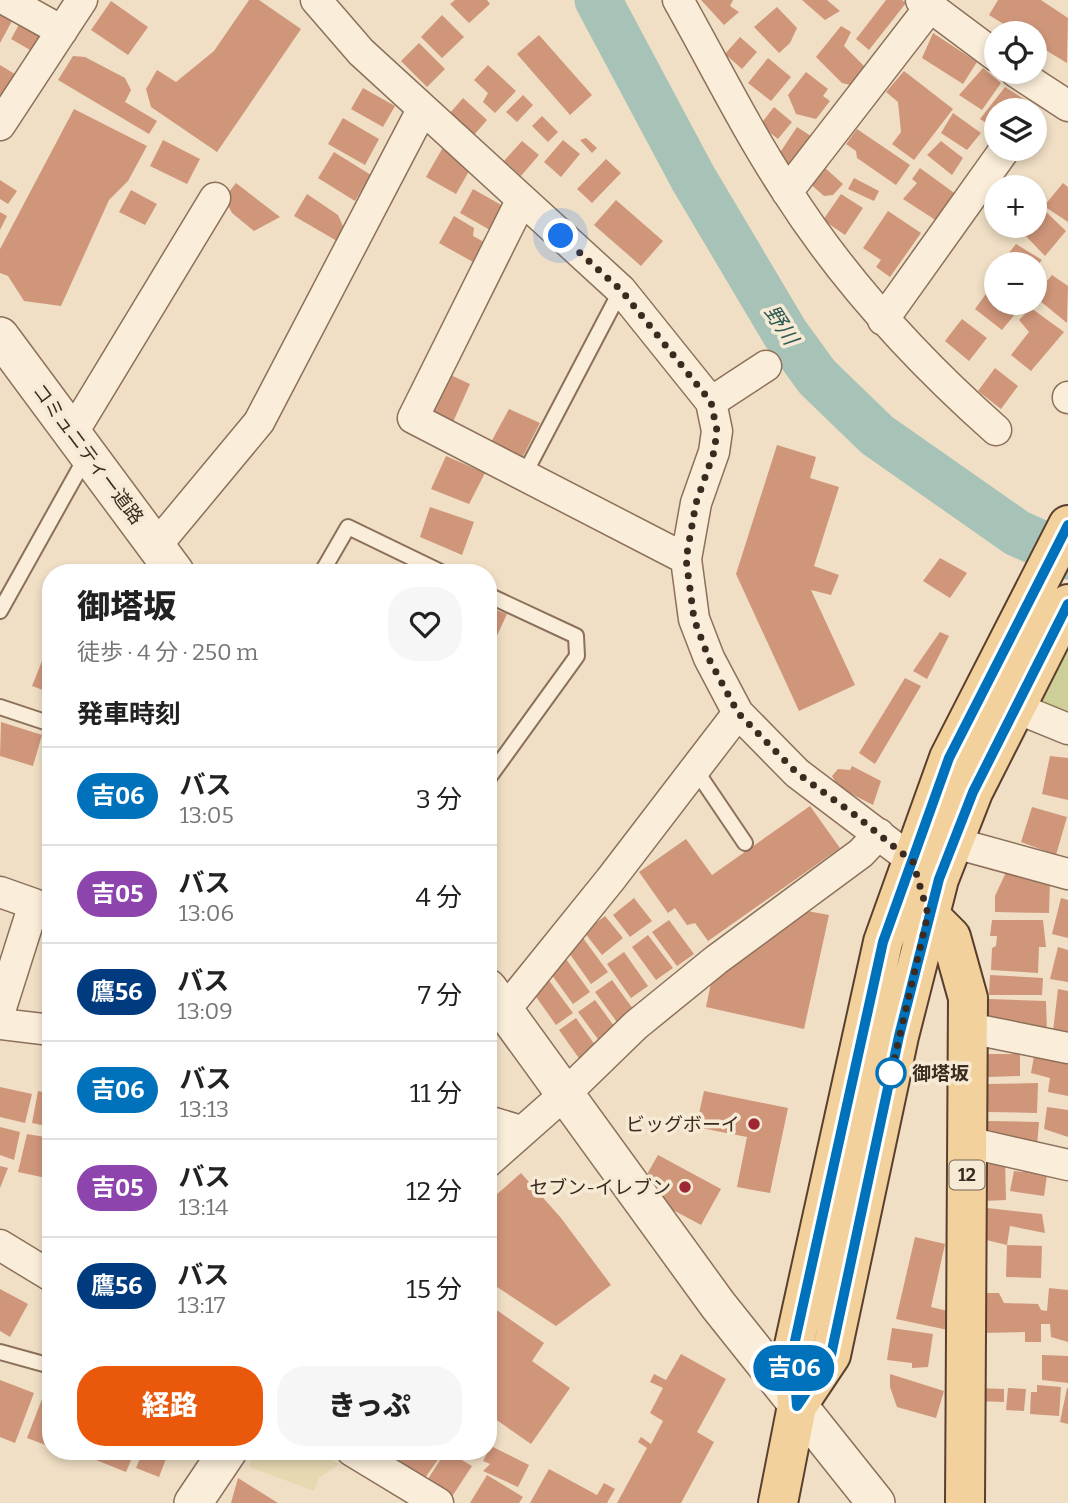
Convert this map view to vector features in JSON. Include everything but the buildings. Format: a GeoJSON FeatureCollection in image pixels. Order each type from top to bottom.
{"type":"FeatureCollection","features":[{"type":"Feature","properties":{"kind":"main road"},"geometry":{"type":"LineString","coordinates":[[778,1503],[797,1406],[793,1350],[876,967],[1014,707],[1053,595],[1068,526]]}},
{"type":"Feature","properties":{"kind":"main road"},"geometry":{"type":"LineString","coordinates":[[797,1406],[831,1355],[931,866],[949,758],[1053,595]]}},
{"type":"Feature","properties":{"kind":"main road","name":"12"},"geometry":{"type":"LineString","coordinates":[[931,866],[957,951],[968,999],[965,1503]]}},
{"type":"Feature","properties":{"kind":"street"},"geometry":{"type":"LineString","coordinates":[[6,0],[62,31]]}},
{"type":"Feature","properties":{"kind":"street"},"geometry":{"type":"LineString","coordinates":[[0,125],[82,0]]}},
{"type":"Feature","properties":{"kind":"street"},"geometry":{"type":"LineString","coordinates":[[316,0],[361,52],[621,290],[711,402],[717,431],[714,452],[696,503],[686,559],[694,619],[709,659],[738,713],[797,773],[880,834],[931,866],[1068,874]]}},
{"type":"Feature","properties":{"kind":"street"},"geometry":{"type":"LineString","coordinates":[[678,0],[747,127],[787,192],[883,320],[935,376],[996,430]]}},
{"type":"Feature","properties":{"kind":"street"},"geometry":{"type":"LineString","coordinates":[[787,192],[926,4],[984,47]]}},
{"type":"Feature","properties":{"kind":"street"},"geometry":{"type":"LineString","coordinates":[[1028,84],[1048,103]]}},
{"type":"Feature","properties":{"kind":"street"},"geometry":{"type":"LineString","coordinates":[[165,559],[259,422],[422,110]]}},
{"type":"Feature","properties":{"kind":"street"},"geometry":{"type":"LineString","coordinates":[[883,320],[996,161]]}},
{"type":"Feature","properties":{"kind":"street"},"geometry":{"type":"LineString","coordinates":[[80,444],[215,198]]}},
{"type":"Feature","properties":{"kind":"street"},"geometry":{"type":"LineString","coordinates":[[521,201],[413,418],[686,559]]}},
{"type":"Feature","properties":{"kind":"street","name":"コミュニティー道路"},"geometry":{"type":"LineString","coordinates":[[0,336],[165,559]]}},
{"type":"Feature","properties":{"kind":"street"},"geometry":{"type":"LineString","coordinates":[[711,402],[766,366]]}},
{"type":"Feature","properties":{"kind":"street"},"geometry":{"type":"LineString","coordinates":[[1014,707],[1068,729]]}},
{"type":"Feature","properties":{"kind":"street"},"geometry":{"type":"LineString","coordinates":[[738,713],[695,769],[497,999],[710,1294],[876,1503]]}},
{"type":"Feature","properties":{"kind":"street"},"geometry":{"type":"LineString","coordinates":[[497,1154],[566,1093],[636,1024],[716,960],[861,853],[880,834]]}},
{"type":"Feature","properties":{"kind":"street"},"geometry":{"type":"LineString","coordinates":[[0,892],[34,904],[0,1011]]}},
{"type":"Feature","properties":{"kind":"street"},"geometry":{"type":"LineString","coordinates":[[0,1024],[42,1029]]}},
{"type":"Feature","properties":{"kind":"street"},"geometry":{"type":"LineString","coordinates":[[969,1028],[1068,1048]]}},
{"type":"Feature","properties":{"kind":"street"},"geometry":{"type":"LineString","coordinates":[[497,1124],[521,1131]]}},
{"type":"Feature","properties":{"kind":"street"},"geometry":{"type":"LineString","coordinates":[[967,1142],[1068,1166]]}},
{"type":"Feature","properties":{"kind":"street"},"geometry":{"type":"LineString","coordinates":[[1,1247],[42,1271]]}},
{"type":"Feature","properties":{"kind":"street"},"geometry":{"type":"LineString","coordinates":[[193,1503],[223,1460]]}},
{"type":"Feature","properties":{"kind":"street"},"geometry":{"type":"LineString","coordinates":[[367,1460],[438,1503]]}},
{"type":"Feature","properties":{"kind":"lane"},"geometry":{"type":"LineString","coordinates":[[523,477],[621,290]]}},
{"type":"Feature","properties":{"kind":"lane"},"geometry":{"type":"LineString","coordinates":[[0,611],[80,444]]}},
{"type":"Feature","properties":{"kind":"lane"},"geometry":{"type":"LineString","coordinates":[[327,564],[348,527],[424,564]]}},
{"type":"Feature","properties":{"kind":"lane"},"geometry":{"type":"LineString","coordinates":[[497,599],[576,636],[578,656],[497,767]]}},
{"type":"Feature","properties":{"kind":"lane"},"geometry":{"type":"LineString","coordinates":[[0,707],[42,721]]}},
{"type":"Feature","properties":{"kind":"lane"},"geometry":{"type":"LineString","coordinates":[[695,769],[745,844]]}},
{"type":"Feature","properties":{"kind":"lane"},"geometry":{"type":"LineString","coordinates":[[0,1352],[42,1364]]}},
{"type":"Feature","properties":{"kind":"shaded area"},"geometry":{"type":"Polygon","coordinates":[[[251,1460],[331,1460],[339,1464],[319,1478],[314,1491],[250,1467],[251,1460]]]}},
{"type":"Feature","properties":{"kind":"green space"},"geometry":{"type":"Polygon","coordinates":[[[1068,626],[1068,714],[1027,702],[1068,626]]]}},
{"type":"Feature","properties":{"kind":"waterway","name":"野川"},"geometry":{"type":"LineString","coordinates":[[598,0],[693,178],[785,333],[817,377],[877,435],[1017,533],[1068,556]]}},
{"type":"Feature","properties":{"kind":"bus line","name":"吉06"},"geometry":{"type":"LineString","coordinates":[[1068,525],[949,758],[883,942],[793,1350],[797,1406],[831,1355],[899,1036],[939,879],[973,792],[1068,604]]}},
{"type":"Feature","properties":{"kind":"place","name":"御塔坂"},"geometry":{"type":"Point","coordinates":[891,1073]}},
{"type":"Feature","properties":{"kind":"place","name":"ビッグボーイ"},"geometry":{"type":"Point","coordinates":[754,1124]}},
{"type":"Feature","properties":{"kind":"place","name":"セブン-イレブン"},"geometry":{"type":"Point","coordinates":[685,1187]}},
{"type":"Feature","properties":{"kind":"route"},"geometry":{"type":"LineString","coordinates":[[561,236],[621,290],[711,402],[717,431],[714,452],[696,503],[686,559],[694,619],[709,659],[738,713],[797,773],[888,840],[913,862],[928,914],[891,1073]]}}]}
